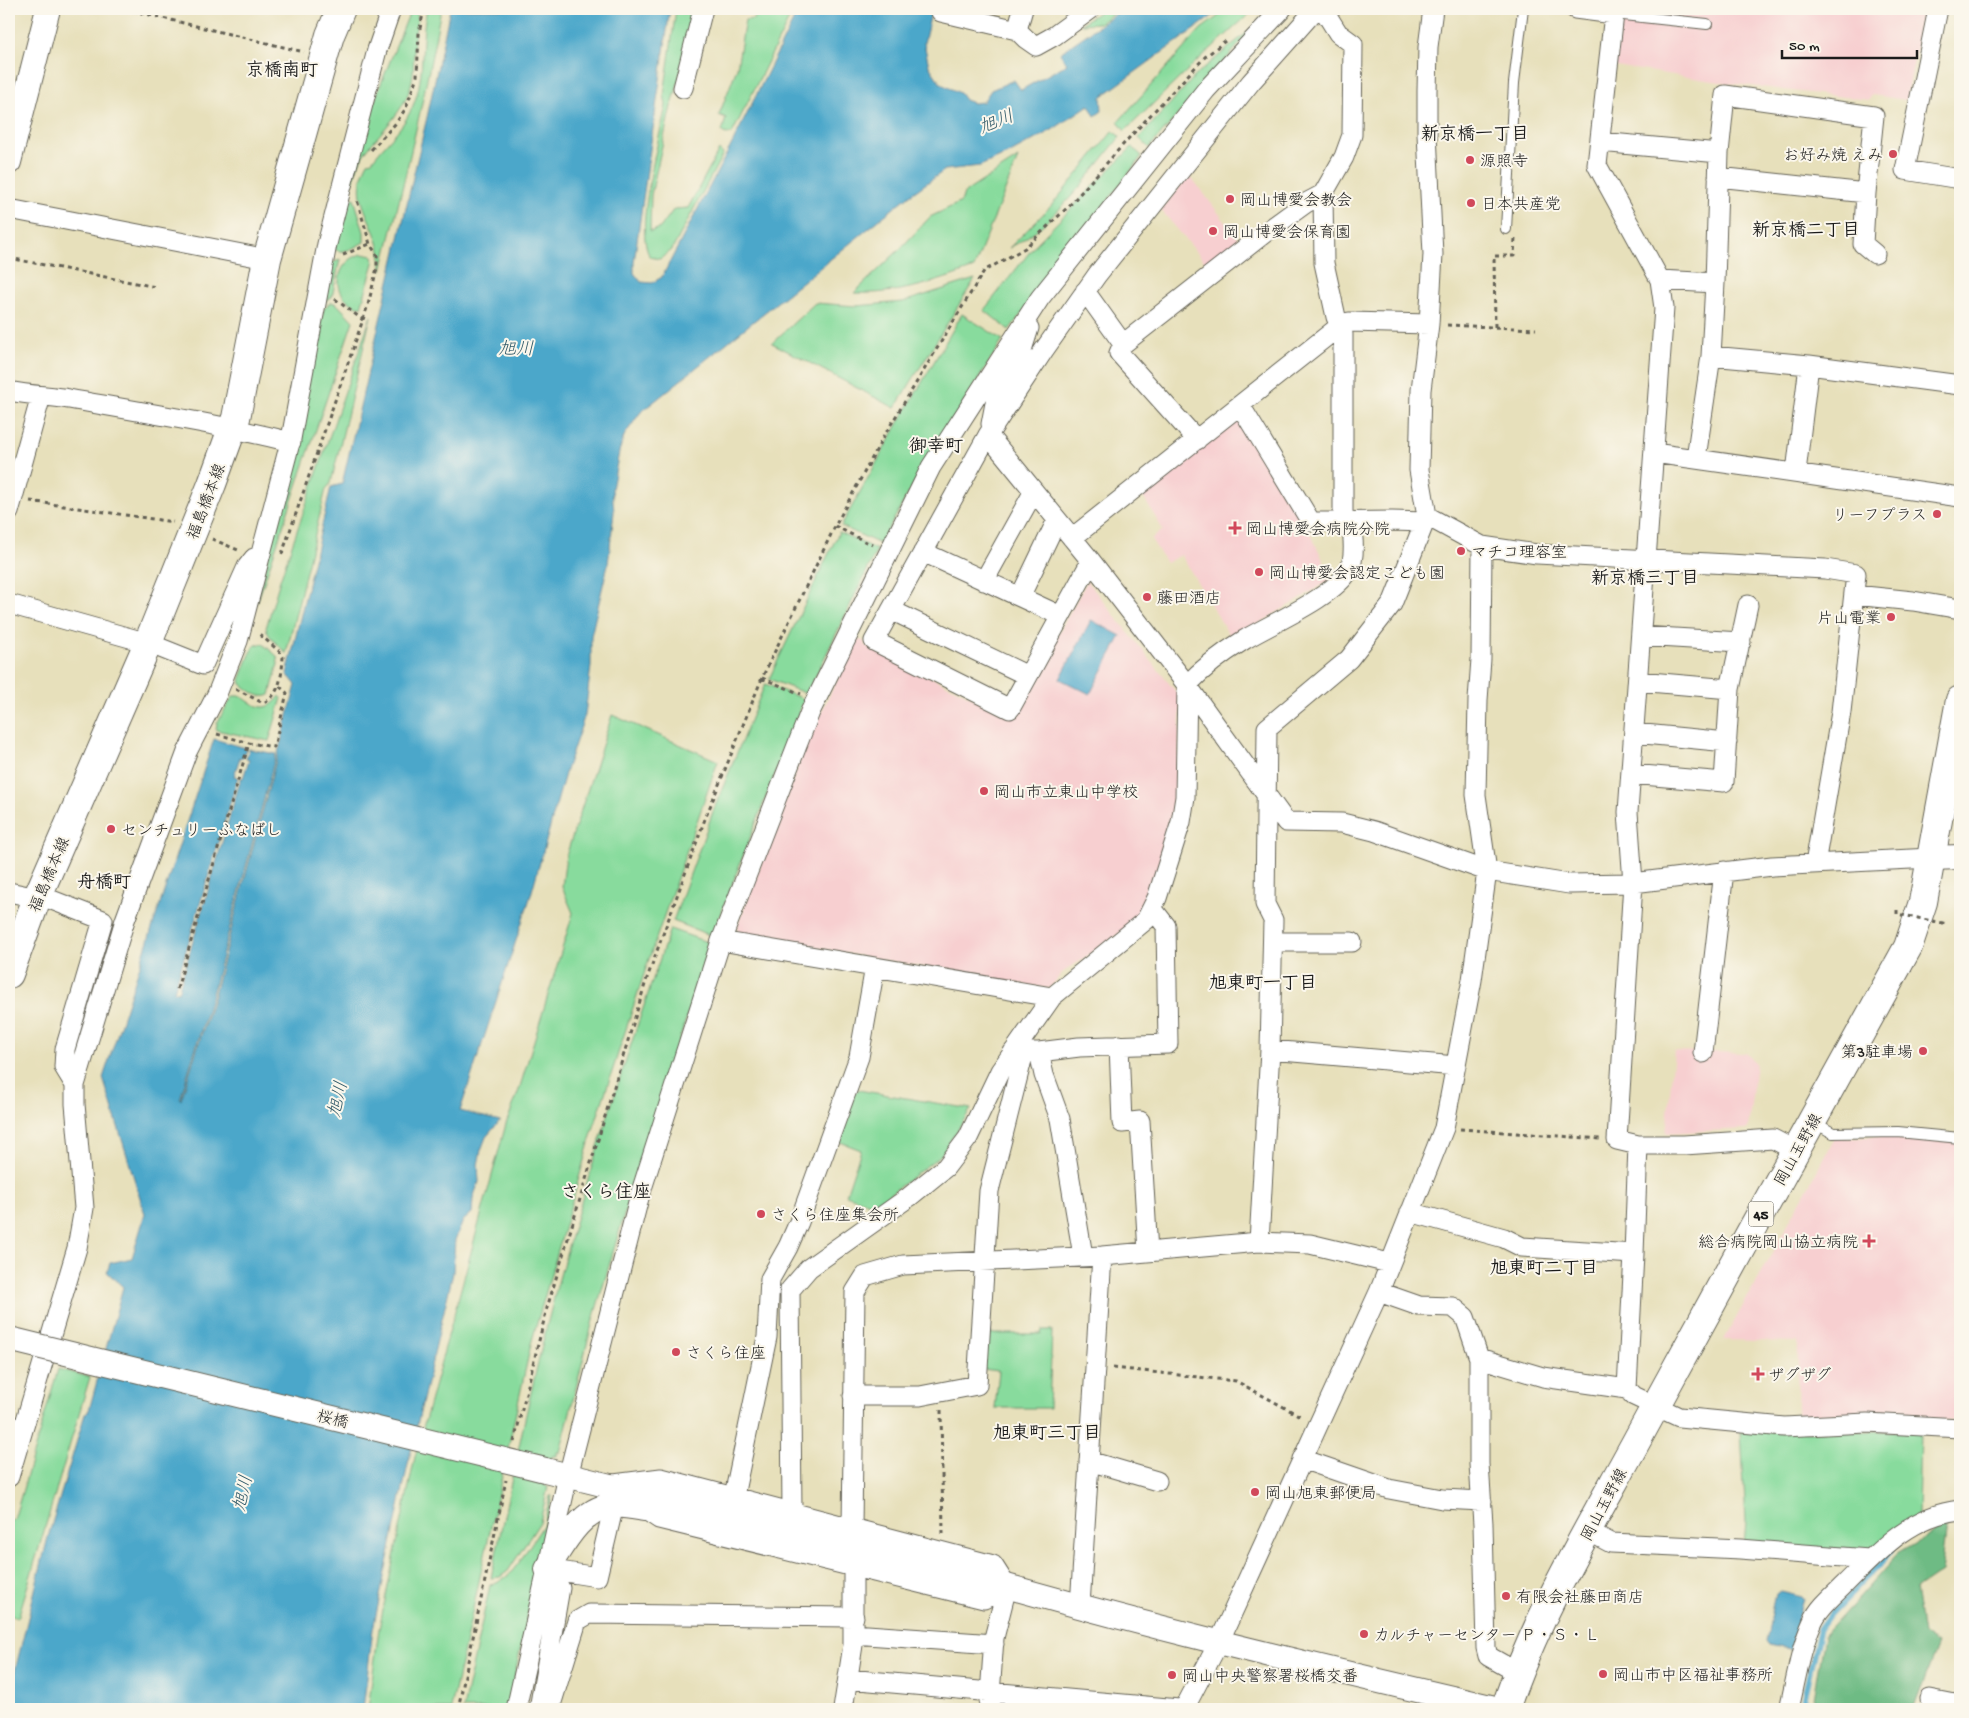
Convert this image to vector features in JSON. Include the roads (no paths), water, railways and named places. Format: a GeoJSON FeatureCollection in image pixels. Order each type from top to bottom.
{"type":"FeatureCollection","features":[{"type":"Feature","properties":{"kind":"main road","name":"福島橋本線"},"geometry":{"type":"LineString","coordinates":[[9,974],[38,896],[148,643],[236,418],[267,259],[330,35],[342,9]]}},
{"type":"Feature","properties":{"kind":"main road","name":"岡山玉野線"},"geometry":{"type":"LineString","coordinates":[[1505,1709],[1518,1673],[1545,1612],[1655,1407],[1908,947],[1923,902],[1960,700]]}},
{"type":"Feature","properties":{"kind":"street"},"geometry":{"type":"LineString","coordinates":[[9,162],[48,9]]}},
{"type":"Feature","properties":{"kind":"street"},"geometry":{"type":"LineString","coordinates":[[9,1477],[77,1248],[84,1208],[75,1085],[125,920],[187,752],[217,694],[238,642],[259,552],[291,442],[325,256],[377,50],[390,9]]}},
{"type":"Feature","properties":{"kind":"street"},"geometry":{"type":"LineString","coordinates":[[683,88],[703,9]]}},
{"type":"Feature","properties":{"kind":"street"},"geometry":{"type":"LineString","coordinates":[[1017,30],[1023,9]]}},
{"type":"Feature","properties":{"kind":"street"},"geometry":{"type":"LineString","coordinates":[[941,12],[1017,30],[1036,46],[1054,36],[1092,9]]}},
{"type":"Feature","properties":{"kind":"street"},"geometry":{"type":"LineString","coordinates":[[516,1709],[547,1569],[556,1473],[639,1198],[721,941],[815,700],[931,467],[1040,298],[1206,90],[1282,9]]}},
{"type":"Feature","properties":{"kind":"street"},"geometry":{"type":"LineString","coordinates":[[1091,561],[1010,709],[874,642],[988,435],[1085,291],[1251,82],[1316,9]]}},
{"type":"Feature","properties":{"kind":"street"},"geometry":{"type":"LineString","coordinates":[[853,1396],[920,1396],[977,1385],[989,1191],[1025,1052],[1052,997],[1146,920],[1157,898],[1181,822],[1185,797],[1187,685],[1206,666],[1336,585],[1350,568],[1353,542],[1347,521],[1343,334],[1334,310],[1324,263],[1323,194],[1344,156],[1352,135],[1353,44],[1338,33],[1322,9]]}},
{"type":"Feature","properties":{"kind":"street"},"geometry":{"type":"LineString","coordinates":[[1259,1242],[1270,1050],[1273,942],[1273,920],[1266,904],[1265,794],[1267,728],[1349,659],[1374,628],[1392,604],[1426,519],[1418,470],[1421,390],[1429,324],[1433,254],[1427,134],[1427,91],[1428,46],[1434,9]]}},
{"type":"Feature","properties":{"kind":"street"},"geometry":{"type":"LineString","coordinates":[[1575,9],[1614,14],[1597,166],[1660,280],[1664,308],[1628,812],[1633,883],[1617,1140],[1638,1145],[1684,1145],[1773,1139],[1796,1151]]}},
{"type":"Feature","properties":{"kind":"street"},"geometry":{"type":"LineString","coordinates":[[1938,9],[1905,170],[1960,179]]}},
{"type":"Feature","properties":{"kind":"street"},"geometry":{"type":"LineString","coordinates":[[1696,458],[1711,356],[1719,153],[1725,95],[1874,116],[1862,244],[1875,254]]}},
{"type":"Feature","properties":{"kind":"street"},"geometry":{"type":"LineString","coordinates":[[1600,142],[1719,153]]}},
{"type":"Feature","properties":{"kind":"street"},"geometry":{"type":"LineString","coordinates":[[1718,177],[1866,193]]}},
{"type":"Feature","properties":{"kind":"street"},"geometry":{"type":"LineString","coordinates":[[1196,440],[1118,353],[1123,344],[1282,220],[1306,202],[1323,194]]}},
{"type":"Feature","properties":{"kind":"street"},"geometry":{"type":"LineString","coordinates":[[9,210],[267,259]]}},
{"type":"Feature","properties":{"kind":"street"},"geometry":{"type":"LineString","coordinates":[[1660,280],[1715,283]]}},
{"type":"Feature","properties":{"kind":"street"},"geometry":{"type":"LineString","coordinates":[[1085,291],[1123,344]]}},
{"type":"Feature","properties":{"kind":"street"},"geometry":{"type":"LineString","coordinates":[[988,435],[996,398],[1020,356],[1040,298]]}},
{"type":"Feature","properties":{"kind":"street"},"geometry":{"type":"LineString","coordinates":[[1072,538],[1340,325],[1349,322],[1429,324]]}},
{"type":"Feature","properties":{"kind":"street"},"geometry":{"type":"LineString","coordinates":[[1711,356],[1809,365],[1960,385]]}},
{"type":"Feature","properties":{"kind":"street"},"geometry":{"type":"LineString","coordinates":[[1796,472],[1809,365]]}},
{"type":"Feature","properties":{"kind":"street"},"geometry":{"type":"LineString","coordinates":[[9,391],[156,414],[291,442]]}},
{"type":"Feature","properties":{"kind":"street"},"geometry":{"type":"LineString","coordinates":[[11,505],[41,396]]}},
{"type":"Feature","properties":{"kind":"street"},"geometry":{"type":"LineString","coordinates":[[1240,405],[1311,522],[1426,519],[1482,546],[1537,554],[1825,569],[1856,574],[1841,712],[1815,864]]}},
{"type":"Feature","properties":{"kind":"street"},"geometry":{"type":"LineString","coordinates":[[988,435],[1091,561],[1187,685],[1286,822],[1342,824],[1374,831],[1487,871],[1569,884],[1633,883],[1724,871],[1815,864],[1960,857]]}},
{"type":"Feature","properties":{"kind":"street"},"geometry":{"type":"LineString","coordinates":[[1654,453],[1960,497]]}},
{"type":"Feature","properties":{"kind":"street"},"geometry":{"type":"LineString","coordinates":[[984,580],[1034,491]]}},
{"type":"Feature","properties":{"kind":"street"},"geometry":{"type":"LineString","coordinates":[[1020,597],[1057,520]]}},
{"type":"Feature","properties":{"kind":"street"},"geometry":{"type":"LineString","coordinates":[[1184,1709],[1218,1642],[1379,1292],[1444,1128],[1472,980],[1487,871],[1476,795],[1481,659],[1482,546]]}},
{"type":"Feature","properties":{"kind":"street"},"geometry":{"type":"LineString","coordinates":[[9,604],[148,643],[203,665],[247,567],[259,552]]}},
{"type":"Feature","properties":{"kind":"street"},"geometry":{"type":"LineString","coordinates":[[923,552],[1061,616]]}},
{"type":"Feature","properties":{"kind":"street"},"geometry":{"type":"LineString","coordinates":[[1855,595],[1960,608]]}},
{"type":"Feature","properties":{"kind":"street"},"geometry":{"type":"LineString","coordinates":[[1631,774],[1724,782],[1730,689],[1748,605]]}},
{"type":"Feature","properties":{"kind":"street"},"geometry":{"type":"LineString","coordinates":[[891,610],[1028,676]]}},
{"type":"Feature","properties":{"kind":"street"},"geometry":{"type":"LineString","coordinates":[[1641,636],[1740,642]]}},
{"type":"Feature","properties":{"kind":"street"},"geometry":{"type":"LineString","coordinates":[[1638,681],[1730,689]]}},
{"type":"Feature","properties":{"kind":"street"},"geometry":{"type":"LineString","coordinates":[[1634,733],[1727,742]]}},
{"type":"Feature","properties":{"kind":"street"},"geometry":{"type":"LineString","coordinates":[[1702,1053],[1724,871]]}},
{"type":"Feature","properties":{"kind":"street"},"geometry":{"type":"LineString","coordinates":[[9,892],[38,896],[103,920],[65,1049],[64,1067],[75,1085]]}},
{"type":"Feature","properties":{"kind":"street"},"geometry":{"type":"LineString","coordinates":[[792,1512],[790,1290],[809,1268],[909,1197],[946,1166],[968,1138],[1000,1071],[1025,1052],[1079,1047],[1168,1044],[1166,926],[1152,908]]}},
{"type":"Feature","properties":{"kind":"street"},"geometry":{"type":"LineString","coordinates":[[721,941],[1052,997]]}},
{"type":"Feature","properties":{"kind":"street"},"geometry":{"type":"LineString","coordinates":[[1273,942],[1352,942]]}},
{"type":"Feature","properties":{"kind":"street"},"geometry":{"type":"LineString","coordinates":[[734,1496],[767,1337],[770,1279],[788,1247],[859,1057],[875,968]]}},
{"type":"Feature","properties":{"kind":"street"},"geometry":{"type":"LineString","coordinates":[[1119,1046],[1122,1123],[1140,1121],[1148,1252]]}},
{"type":"Feature","properties":{"kind":"street"},"geometry":{"type":"LineString","coordinates":[[1270,1050],[1456,1066]]}},
{"type":"Feature","properties":{"kind":"street"},"geometry":{"type":"LineString","coordinates":[[1025,1052],[1044,1075],[1060,1119],[1083,1256]]}},
{"type":"Feature","properties":{"kind":"street"},"geometry":{"type":"LineString","coordinates":[[1627,1389],[1638,1145]]}},
{"type":"Feature","properties":{"kind":"street"},"geometry":{"type":"LineString","coordinates":[[1410,1212],[1504,1238],[1522,1248],[1634,1254]]}},
{"type":"Feature","properties":{"kind":"street"},"geometry":{"type":"LineString","coordinates":[[852,1528],[855,1292],[865,1276],[903,1265],[1102,1256],[1259,1242],[1310,1244],[1389,1263]]}},
{"type":"Feature","properties":{"kind":"street"},"geometry":{"type":"LineString","coordinates":[[1080,1606],[1102,1256]]}},
{"type":"Feature","properties":{"kind":"street"},"geometry":{"type":"LineString","coordinates":[[1379,1292],[1419,1306],[1453,1307],[1465,1317],[1478,1358],[1479,1464],[1482,1501],[1486,1648],[1488,1656],[1518,1673]]}},
{"type":"Feature","properties":{"kind":"street","name":"桜橋"},"geometry":{"type":"LineString","coordinates":[[9,1339],[556,1473],[611,1495],[944,1568],[1007,1587],[1218,1642],[1499,1709]]}},
{"type":"Feature","properties":{"kind":"street"},"geometry":{"type":"LineString","coordinates":[[1478,1358],[1543,1377],[1627,1389],[1634,1396],[1679,1417],[1784,1427],[1867,1423],[1960,1428]]}},
{"type":"Feature","properties":{"kind":"street"},"geometry":{"type":"LineString","coordinates":[[1302,1459],[1389,1489],[1442,1499],[1482,1501]]}},
{"type":"Feature","properties":{"kind":"street"},"geometry":{"type":"LineString","coordinates":[[1089,1462],[1156,1481]]}},
{"type":"Feature","properties":{"kind":"street"},"geometry":{"type":"LineString","coordinates":[[547,1569],[572,1532],[611,1495],[661,1478],[993,1564],[1007,1587],[994,1644],[989,1700]]}},
{"type":"Feature","properties":{"kind":"street"},"geometry":{"type":"LineString","coordinates":[[547,1569],[596,1577],[611,1495]]}},
{"type":"Feature","properties":{"kind":"street"},"geometry":{"type":"LineString","coordinates":[[650,1503],[659,1519],[984,1600],[1007,1587]]}},
{"type":"Feature","properties":{"kind":"street"},"geometry":{"type":"LineString","coordinates":[[1789,1709],[1805,1642],[1814,1619],[1825,1604],[1899,1532],[1927,1518],[1960,1510]]}},
{"type":"Feature","properties":{"kind":"street"},"geometry":{"type":"LineString","coordinates":[[1588,1531],[1611,1543],[1740,1549],[1869,1560]]}},
{"type":"Feature","properties":{"kind":"street"},"geometry":{"type":"LineString","coordinates":[[843,1709],[854,1626],[853,1566]]}},
{"type":"Feature","properties":{"kind":"street"},"geometry":{"type":"LineString","coordinates":[[539,1709],[560,1588],[547,1569]]}},
{"type":"Feature","properties":{"kind":"street"},"geometry":{"type":"LineString","coordinates":[[547,1709],[552,1702],[577,1621],[589,1614],[854,1626],[994,1644]]}},
{"type":"Feature","properties":{"kind":"street"},"geometry":{"type":"LineString","coordinates":[[848,1679],[989,1700],[1179,1709]]}},
{"type":"Feature","properties":{"kind":"street"},"geometry":{"type":"LineString","coordinates":[[1930,1699],[1960,1705]]}},
{"type":"Feature","properties":{"kind":"lane"},"geometry":{"type":"LineString","coordinates":[[1506,229],[1514,83],[1523,9]]}},
{"type":"Feature","properties":{"kind":"lane"},"geometry":{"type":"LineString","coordinates":[[1614,14],[1707,24]]}},
{"type":"Feature","properties":{"kind":"lane"},"geometry":{"type":"LineString","coordinates":[[1812,1122],[1833,1133],[1898,1132],[1960,1138]]}},
{"type":"Feature","properties":{"kind":"water","name":"旭川"},"geometry":{"type":"Polygon","coordinates":[[[450,9],[670,9],[634,262],[634,273],[641,282],[652,283],[662,277],[734,140],[799,9],[932,9],[924,43],[929,66],[941,84],[960,93],[965,100],[973,103],[983,102],[991,90],[1014,80],[1021,90],[1067,64],[1060,53],[1123,9],[1222,9],[1101,97],[1102,111],[1095,116],[1089,105],[1052,130],[1012,152],[980,166],[945,170],[910,195],[640,413],[624,436],[612,489],[614,512],[608,564],[591,636],[591,666],[585,715],[566,770],[530,898],[460,1111],[500,1121],[486,1137],[481,1150],[478,1165],[479,1182],[473,1198],[472,1213],[463,1221],[455,1240],[453,1273],[410,1455],[373,1629],[363,1709],[9,1709],[9,1695],[48,1537],[85,1414],[89,1410],[123,1287],[107,1272],[110,1263],[132,1258],[145,1214],[103,1078],[214,739],[246,748],[243,758],[240,757],[234,776],[238,777],[174,991],[178,992],[241,778],[243,778],[249,760],[246,759],[249,749],[276,754],[211,998],[181,1100],[213,998],[296,685],[287,674],[331,487],[342,484],[428,113],[450,9]]]}},
{"type":"Feature","properties":{"kind":"water"},"geometry":{"type":"Polygon","coordinates":[[[1091,620],[1121,636],[1090,694],[1060,679],[1091,620]]]}},
{"type":"Feature","properties":{"kind":"water"},"geometry":{"type":"Polygon","coordinates":[[[1780,1591],[1803,1598],[1790,1649],[1769,1645],[1766,1641],[1776,1594],[1780,1591]]]}},
{"type":"Feature","properties":{"kind":"waterway"},"geometry":{"type":"LineString","coordinates":[[1801,1709],[1820,1629],[1831,1614],[1892,1551]]}},
{"type":"Feature","properties":{"kind":"place","name":"お好み焼 えみ"},"geometry":{"type":"Point","coordinates":[1893,154]}},
{"type":"Feature","properties":{"kind":"place","name":"源照寺"},"geometry":{"type":"Point","coordinates":[1470,160]}},
{"type":"Feature","properties":{"kind":"place","name":"岡山博愛会教会"},"geometry":{"type":"Point","coordinates":[1230,199]}},
{"type":"Feature","properties":{"kind":"place","name":"日本共産党"},"geometry":{"type":"Point","coordinates":[1471,203]}},
{"type":"Feature","properties":{"kind":"place","name":"岡山博愛会保育園"},"geometry":{"type":"Point","coordinates":[1213,231]}},
{"type":"Feature","properties":{"kind":"place","name":"リーフプラス"},"geometry":{"type":"Point","coordinates":[1937,514]}},
{"type":"Feature","properties":{"kind":"place","name":"岡山博愛会病院分院"},"geometry":{"type":"Point","coordinates":[1235,528]}},
{"type":"Feature","properties":{"kind":"place","name":"マチコ理容室"},"geometry":{"type":"Point","coordinates":[1461,551]}},
{"type":"Feature","properties":{"kind":"place","name":"岡山博愛会認定こども園"},"geometry":{"type":"Point","coordinates":[1259,572]}},
{"type":"Feature","properties":{"kind":"place","name":"藤田酒店"},"geometry":{"type":"Point","coordinates":[1147,597]}},
{"type":"Feature","properties":{"kind":"place","name":"片山電業"},"geometry":{"type":"Point","coordinates":[1891,617]}},
{"type":"Feature","properties":{"kind":"place","name":"岡山市立東山中学校"},"geometry":{"type":"Point","coordinates":[984,791]}},
{"type":"Feature","properties":{"kind":"place","name":"センチュリーふなばし"},"geometry":{"type":"Point","coordinates":[111,829]}},
{"type":"Feature","properties":{"kind":"place","name":"第3駐車場"},"geometry":{"type":"Point","coordinates":[1923,1051]}},
{"type":"Feature","properties":{"kind":"place","name":"さくら住座集会所"},"geometry":{"type":"Point","coordinates":[761,1214]}},
{"type":"Feature","properties":{"kind":"place","name":"総合病院岡山協立病院"},"geometry":{"type":"Point","coordinates":[1869,1241]}},
{"type":"Feature","properties":{"kind":"place","name":"さくら住座"},"geometry":{"type":"Point","coordinates":[676,1352]}},
{"type":"Feature","properties":{"kind":"place","name":"ザグザグ"},"geometry":{"type":"Point","coordinates":[1758,1374]}},
{"type":"Feature","properties":{"kind":"place","name":"岡山旭東郵便局"},"geometry":{"type":"Point","coordinates":[1255,1492]}},
{"type":"Feature","properties":{"kind":"place","name":"有限会社藤田商店"},"geometry":{"type":"Point","coordinates":[1506,1596]}},
{"type":"Feature","properties":{"kind":"place","name":"カルチャーセンター Ｐ・Ｓ・Ｌ"},"geometry":{"type":"Point","coordinates":[1364,1634]}},
{"type":"Feature","properties":{"kind":"place","name":"岡山市中区福祉事務所"},"geometry":{"type":"Point","coordinates":[1603,1674]}},
{"type":"Feature","properties":{"kind":"place","name":"岡山中央警察署桜橋交番"},"geometry":{"type":"Point","coordinates":[1172,1675]}},
{"type":"Feature","properties":{"kind":"district","name":"京橋南町"},"geometry":{"type":"Point","coordinates":[282,69]}},
{"type":"Feature","properties":{"kind":"district","name":"新京橋一丁目"},"geometry":{"type":"Point","coordinates":[1475,133]}},
{"type":"Feature","properties":{"kind":"district","name":"新京橋二丁目"},"geometry":{"type":"Point","coordinates":[1806,229]}},
{"type":"Feature","properties":{"kind":"district","name":"御幸町"},"geometry":{"type":"Point","coordinates":[936,445]}},
{"type":"Feature","properties":{"kind":"district","name":"新京橋三丁目"},"geometry":{"type":"Point","coordinates":[1645,577]}},
{"type":"Feature","properties":{"kind":"district","name":"舟橋町"},"geometry":{"type":"Point","coordinates":[104,881]}},
{"type":"Feature","properties":{"kind":"district","name":"旭東町一丁目"},"geometry":{"type":"Point","coordinates":[1263,982]}},
{"type":"Feature","properties":{"kind":"district","name":"さくら住座"},"geometry":{"type":"Point","coordinates":[606,1191]}},
{"type":"Feature","properties":{"kind":"district","name":"旭東町二丁目"},"geometry":{"type":"Point","coordinates":[1544,1267]}},
{"type":"Feature","properties":{"kind":"district","name":"旭東町三丁目"},"geometry":{"type":"Point","coordinates":[1047,1432]}}]}
